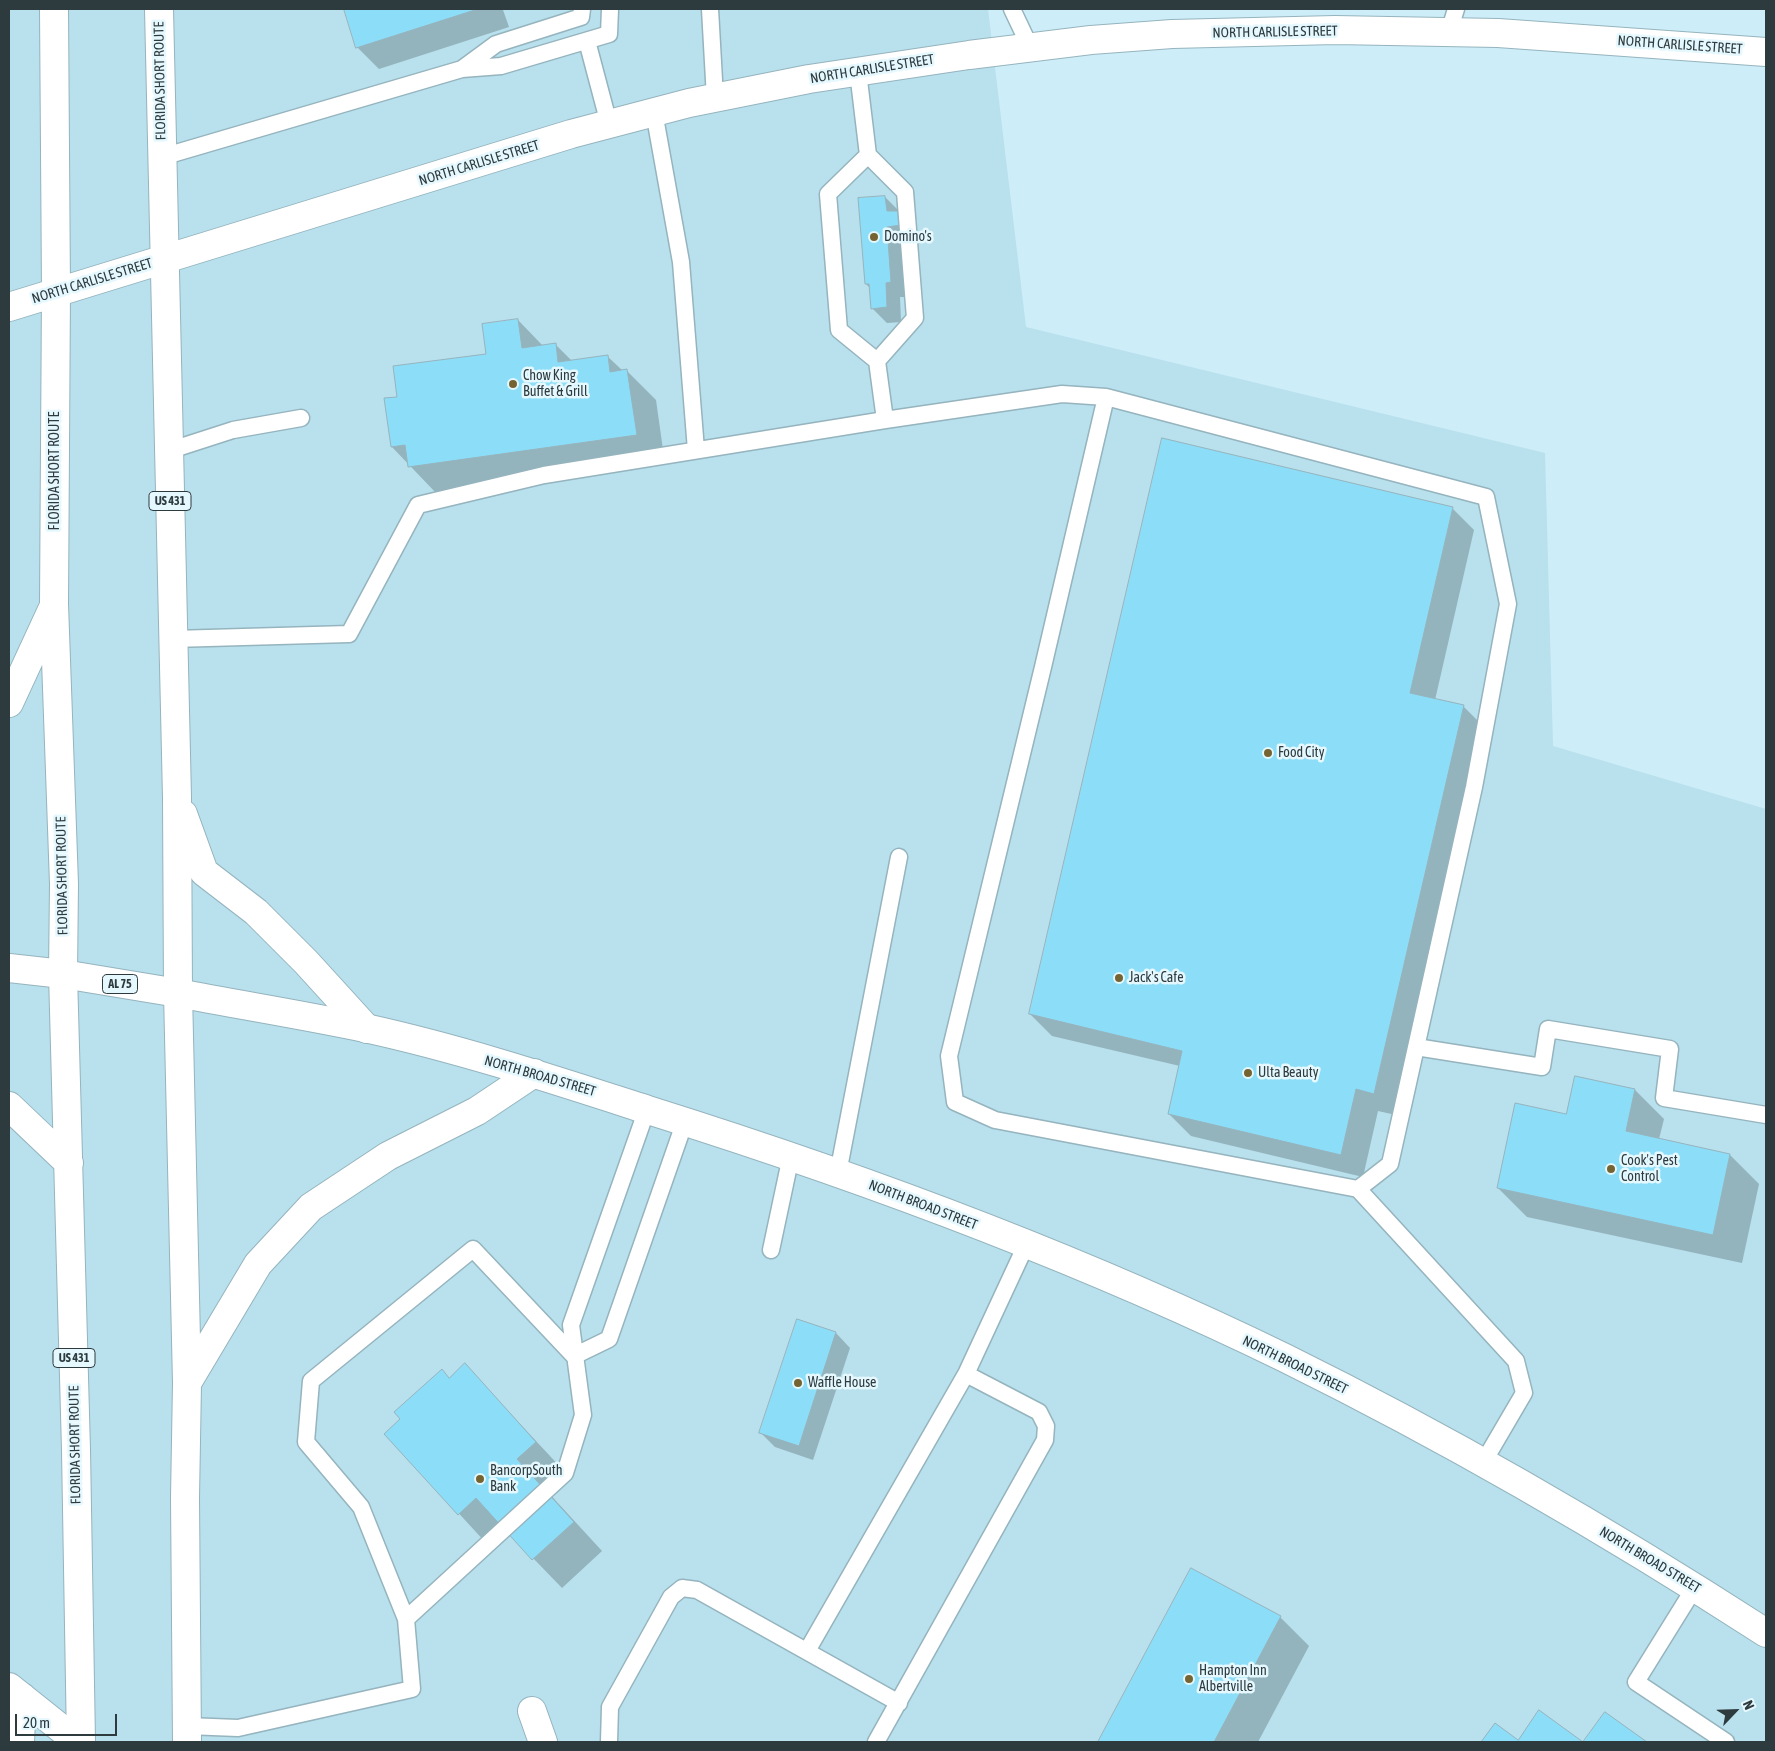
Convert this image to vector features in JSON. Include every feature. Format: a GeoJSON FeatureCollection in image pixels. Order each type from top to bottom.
{"type":"FeatureCollection","features":[{"type":"Feature","properties":{"kind":"main road","name":"FLORIDA SHORT ROUTE"},"geometry":{"type":"LineString","coordinates":[[54,9],[56,291],[54,604],[64,884],[63,974],[69,1163],[79,1742]]}},
{"type":"Feature","properties":{"kind":"main road","name":"FLORIDA SHORT ROUTE"},"geometry":{"type":"LineString","coordinates":[[159,9],[177,798],[178,993],[187,1383],[187,1734]]}},
{"type":"Feature","properties":{"kind":"main road","name":"NORTH CARLISLE STREET"},"geometry":{"type":"LineString","coordinates":[[9,307],[56,291],[164,260],[609,124],[715,98],[809,79],[1030,47],[1172,34],[1335,30],[1453,20],[1498,33],[1766,52]]}},
{"type":"Feature","properties":{"kind":"main road"},"geometry":{"type":"LineString","coordinates":[[9,703],[54,604]]}},
{"type":"Feature","properties":{"kind":"main road"},"geometry":{"type":"LineString","coordinates":[[177,798],[204,872],[256,912],[306,962],[367,1029]]}},
{"type":"Feature","properties":{"kind":"main road","name":"NORTH BROAD STREET"},"geometry":{"type":"LineString","coordinates":[[9,968],[63,974],[178,993],[367,1029],[534,1073],[791,1156],[910,1198],[1097,1273],[1282,1357],[1483,1463],[1695,1587],[1766,1633]]}},
{"type":"Feature","properties":{"kind":"main road"},"geometry":{"type":"LineString","coordinates":[[187,1383],[258,1264],[311,1207],[388,1156],[477,1111],[534,1073]]}},
{"type":"Feature","properties":{"kind":"main road"},"geometry":{"type":"LineString","coordinates":[[9,1106],[69,1163]]}},
{"type":"Feature","properties":{"kind":"main road"},"geometry":{"type":"LineString","coordinates":[[15,1692],[79,1742]]}},
{"type":"Feature","properties":{"kind":"main road"},"geometry":{"type":"LineString","coordinates":[[15,1692],[20,1742]]}},
{"type":"Feature","properties":{"kind":"main road"},"geometry":{"type":"LineString","coordinates":[[532,1711],[543,1742]]}},
{"type":"Feature","properties":{"kind":"lane"},"geometry":{"type":"LineString","coordinates":[[462,69],[496,44],[582,17],[582,9]]}},
{"type":"Feature","properties":{"kind":"lane"},"geometry":{"type":"LineString","coordinates":[[162,157],[462,69],[501,66],[609,34],[610,9]]}},
{"type":"Feature","properties":{"kind":"lane"},"geometry":{"type":"LineString","coordinates":[[710,9],[715,98]]}},
{"type":"Feature","properties":{"kind":"lane"},"geometry":{"type":"LineString","coordinates":[[1012,9],[1030,47]]}},
{"type":"Feature","properties":{"kind":"lane"},"geometry":{"type":"LineString","coordinates":[[587,41],[609,124]]}},
{"type":"Feature","properties":{"kind":"lane"},"geometry":{"type":"LineString","coordinates":[[858,72],[868,155],[905,192],[915,318],[877,361]]}},
{"type":"Feature","properties":{"kind":"lane"},"geometry":{"type":"LineString","coordinates":[[654,112],[681,262],[696,450]]}},
{"type":"Feature","properties":{"kind":"lane"},"geometry":{"type":"LineString","coordinates":[[868,155],[828,194],[839,330],[877,361],[885,420]]}},
{"type":"Feature","properties":{"kind":"lane"},"geometry":{"type":"LineString","coordinates":[[173,638],[349,634],[418,505],[544,475],[885,420],[1062,394],[1106,397],[1486,498],[1508,604],[1474,786],[1390,1164],[1358,1189]]}},
{"type":"Feature","properties":{"kind":"lane"},"geometry":{"type":"LineString","coordinates":[[1106,397],[949,1056],[955,1102],[995,1120],[1358,1189],[1516,1361],[1524,1393],[1483,1463]]}},
{"type":"Feature","properties":{"kind":"lane"},"geometry":{"type":"LineString","coordinates":[[168,450],[233,430],[301,418]]}},
{"type":"Feature","properties":{"kind":"lane"},"geometry":{"type":"LineString","coordinates":[[838,1173],[899,857]]}},
{"type":"Feature","properties":{"kind":"lane"},"geometry":{"type":"LineString","coordinates":[[1416,1047],[1542,1067],[1548,1029],[1670,1049],[1664,1098],[1766,1115]]}},
{"type":"Feature","properties":{"kind":"lane"},"geometry":{"type":"LineString","coordinates":[[406,1619],[565,1473],[583,1414],[571,1325],[647,1109]]}},
{"type":"Feature","properties":{"kind":"lane"},"geometry":{"type":"LineString","coordinates":[[574,1356],[609,1339],[685,1121]]}},
{"type":"Feature","properties":{"kind":"lane"},"geometry":{"type":"LineString","coordinates":[[771,1250],[791,1156]]}},
{"type":"Feature","properties":{"kind":"lane"},"geometry":{"type":"LineString","coordinates":[[807,1651],[966,1374],[1026,1245]]}},
{"type":"Feature","properties":{"kind":"lane"},"geometry":{"type":"LineString","coordinates":[[187,1734],[238,1728],[412,1689],[406,1619],[361,1507],[306,1442],[311,1380],[473,1249],[574,1356]]}},
{"type":"Feature","properties":{"kind":"lane"},"geometry":{"type":"LineString","coordinates":[[876,1742],[1045,1440],[1046,1426],[1039,1412],[966,1374]]}},
{"type":"Feature","properties":{"kind":"lane"},"geometry":{"type":"LineString","coordinates":[[1695,1587],[1636,1682],[1726,1742]]}},
{"type":"Feature","properties":{"kind":"lane"},"geometry":{"type":"LineString","coordinates":[[610,1742],[608,1738],[610,1707],[671,1597],[682,1588],[697,1590],[899,1703]]}},
{"type":"Feature","properties":{"kind":"shaded area"},"geometry":{"type":"Polygon","coordinates":[[[9,9],[988,9],[1026,327],[1545,453],[1553,746],[1766,809],[1766,1742],[9,1742],[9,9]]]}},
{"type":"Feature","properties":{"kind":"building"},"geometry":{"type":"Polygon","coordinates":[[[344,9],[478,9],[356,48],[344,9]]]}},
{"type":"Feature","properties":{"kind":"building"},"geometry":{"type":"Polygon","coordinates":[[[885,196],[887,211],[899,211],[901,225],[887,227],[891,282],[886,283],[887,307],[871,309],[869,284],[865,284],[858,198],[885,196]]]}},
{"type":"Feature","properties":{"kind":"building","name":"Chow King Buffet & Grill"},"geometry":{"type":"Polygon","coordinates":[[[518,319],[522,348],[556,343],[558,362],[608,355],[610,372],[627,369],[637,435],[408,467],[405,445],[391,447],[384,398],[397,397],[393,366],[486,354],[482,324],[518,319]]]}},
{"type":"Feature","properties":{"kind":"building"},"geometry":{"type":"Polygon","coordinates":[[[1162,438],[1453,507],[1410,693],[1464,705],[1374,1094],[1356,1089],[1341,1155],[1168,1114],[1182,1051],[1029,1014],[1162,438]]]}},
{"type":"Feature","properties":{"kind":"building"},"geometry":{"type":"Polygon","coordinates":[[[1575,1076],[1635,1089],[1626,1131],[1730,1154],[1713,1235],[1497,1188],[1515,1103],[1566,1114],[1575,1076]]]}},
{"type":"Feature","properties":{"kind":"building","name":"Waffle House"},"geometry":{"type":"Polygon","coordinates":[[[797,1319],[836,1332],[799,1446],[759,1433],[797,1319]]]}},
{"type":"Feature","properties":{"kind":"building","name":"BancorpSouth Bank"},"geometry":{"type":"Polygon","coordinates":[[[465,1363],[536,1442],[517,1459],[574,1522],[532,1560],[476,1498],[458,1515],[384,1434],[400,1419],[394,1412],[442,1369],[449,1378],[465,1363]]]}},
{"type":"Feature","properties":{"kind":"building","name":"Hampton Inn Albertville"},"geometry":{"type":"Polygon","coordinates":[[[1191,1568],[1281,1616],[1214,1742],[1098,1742],[1191,1568]]]}},
{"type":"Feature","properties":{"kind":"building"},"geometry":{"type":"Polygon","coordinates":[[[1539,1710],[1583,1742],[1481,1742],[1495,1723],[1518,1740],[1539,1710]]]}},
{"type":"Feature","properties":{"kind":"building"},"geometry":{"type":"Polygon","coordinates":[[[1605,1712],[1647,1742],[1583,1742],[1605,1712]]]}},
{"type":"Feature","properties":{"kind":"place","name":"Domino's"},"geometry":{"type":"Point","coordinates":[874,237]}},
{"type":"Feature","properties":{"kind":"place","name":"Chow King Buffet & Grill"},"geometry":{"type":"Point","coordinates":[513,384]}},
{"type":"Feature","properties":{"kind":"place","name":"Food City"},"geometry":{"type":"Point","coordinates":[1268,753]}},
{"type":"Feature","properties":{"kind":"place","name":"Jack's Cafe"},"geometry":{"type":"Point","coordinates":[1119,978]}},
{"type":"Feature","properties":{"kind":"place","name":"Ulta Beauty"},"geometry":{"type":"Point","coordinates":[1248,1073]}},
{"type":"Feature","properties":{"kind":"place","name":"Cook's Pest Control"},"geometry":{"type":"Point","coordinates":[1611,1169]}},
{"type":"Feature","properties":{"kind":"place","name":"Waffle House"},"geometry":{"type":"Point","coordinates":[798,1383]}},
{"type":"Feature","properties":{"kind":"place","name":"BancorpSouth Bank"},"geometry":{"type":"Point","coordinates":[480,1479]}},
{"type":"Feature","properties":{"kind":"place","name":"Hampton Inn Albertville"},"geometry":{"type":"Point","coordinates":[1189,1679]}}]}
